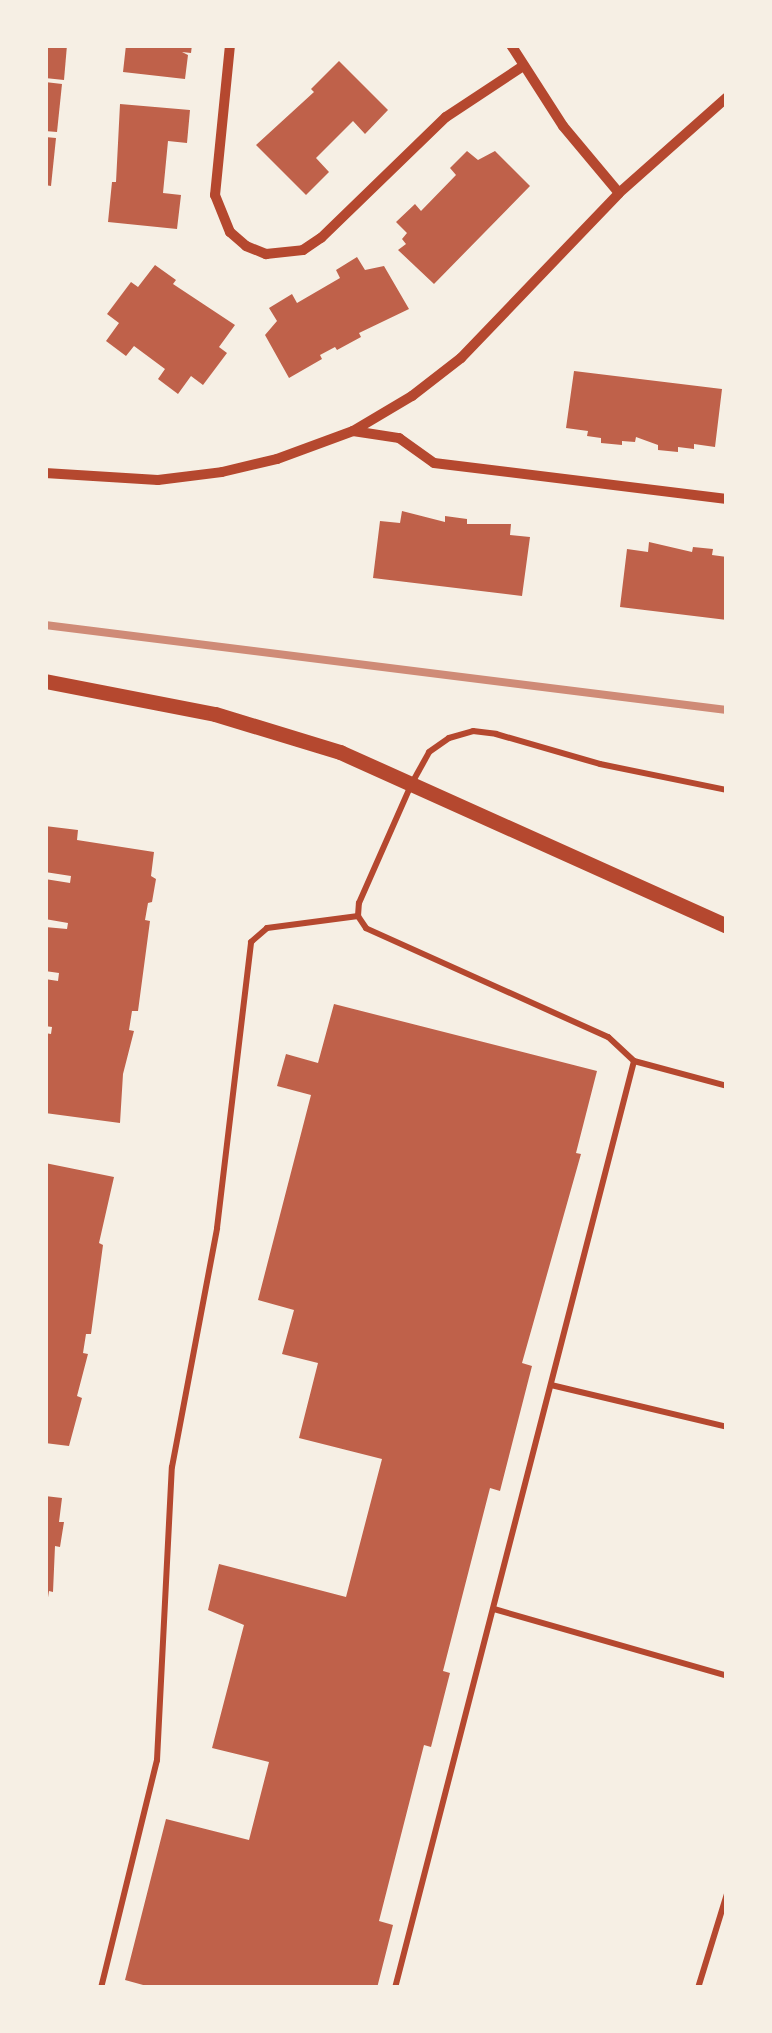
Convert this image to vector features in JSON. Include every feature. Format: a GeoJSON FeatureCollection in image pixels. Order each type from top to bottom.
{"type":"FeatureCollection","features":[{"type":"Feature","properties":{"kind":"street"},"geometry":{"type":"LineString","coordinates":[[230,45],[215,195],[230,232],[246,246],[266,254],[304,250],[321,238],[446,117],[523,66]]}},
{"type":"Feature","properties":{"kind":"street"},"geometry":{"type":"LineString","coordinates":[[511,45],[563,126],[619,193]]}},
{"type":"Feature","properties":{"kind":"street"},"geometry":{"type":"LineString","coordinates":[[45,473],[158,480],[222,472],[278,459],[353,431],[412,396],[461,358],[619,193],[727,97]]}},
{"type":"Feature","properties":{"kind":"street"},"geometry":{"type":"LineString","coordinates":[[353,431],[398,438],[434,463],[727,499]]}},
{"type":"Feature","properties":{"kind":"street"},"geometry":{"type":"LineString","coordinates":[[45,682],[142,697],[284,732],[412,783],[727,926]]}},
{"type":"Feature","properties":{"kind":"lane"},"geometry":{"type":"LineString","coordinates":[[358,916],[412,783],[429,752],[448,738],[473,731],[655,777],[727,790]]}},
{"type":"Feature","properties":{"kind":"lane"},"geometry":{"type":"LineString","coordinates":[[358,916],[366,928],[608,1037],[634,1062],[727,1086]]}},
{"type":"Feature","properties":{"kind":"lane"},"geometry":{"type":"LineString","coordinates":[[101,1988],[157,1760],[172,1467],[217,1228],[251,942],[267,928],[358,916]]}},
{"type":"Feature","properties":{"kind":"lane"},"geometry":{"type":"LineString","coordinates":[[395,1988],[634,1062]]}},
{"type":"Feature","properties":{"kind":"lane"},"geometry":{"type":"LineString","coordinates":[[551,1384],[727,1427]]}},
{"type":"Feature","properties":{"kind":"lane"},"geometry":{"type":"LineString","coordinates":[[494,1609],[727,1676]]}},
{"type":"Feature","properties":{"kind":"lane"},"geometry":{"type":"LineString","coordinates":[[698,1988],[727,1894]]}},
{"type":"Feature","properties":{"kind":"building"},"geometry":{"type":"Polygon","coordinates":[[[45,45],[67,45],[64,80],[45,78],[45,45]]]}},
{"type":"Feature","properties":{"kind":"building"},"geometry":{"type":"Polygon","coordinates":[[[126,45],[192,45],[191,53],[182,52],[188,55],[185,79],[123,72],[126,45]]]}},
{"type":"Feature","properties":{"kind":"building"},"geometry":{"type":"Polygon","coordinates":[[[339,61],[388,110],[365,134],[353,121],[316,158],[329,172],[306,195],[256,145],[314,92],[311,89],[339,61]]]}},
{"type":"Feature","properties":{"kind":"building"},"geometry":{"type":"Polygon","coordinates":[[[45,82],[62,84],[57,132],[45,131],[45,82]]]}},
{"type":"Feature","properties":{"kind":"building"},"geometry":{"type":"Polygon","coordinates":[[[120,104],[190,110],[187,143],[168,141],[163,193],[181,195],[177,229],[108,222],[112,182],[116,182],[120,104]]]}},
{"type":"Feature","properties":{"kind":"building"},"geometry":{"type":"Polygon","coordinates":[[[45,137],[56,138],[51,186],[45,185],[45,137]]]}},
{"type":"Feature","properties":{"kind":"building"},"geometry":{"type":"Polygon","coordinates":[[[467,151],[478,160],[495,151],[530,186],[434,284],[398,250],[406,244],[402,239],[407,233],[396,222],[415,204],[421,211],[456,175],[450,168],[467,151]]]}},
{"type":"Feature","properties":{"kind":"building"},"geometry":{"type":"Polygon","coordinates":[[[357,257],[365,270],[384,266],[409,309],[359,333],[361,337],[337,350],[335,347],[320,355],[322,359],[289,378],[265,335],[277,321],[269,308],[292,294],[297,303],[340,278],[336,270],[357,257]]]}},
{"type":"Feature","properties":{"kind":"building"},"geometry":{"type":"Polygon","coordinates":[[[155,265],[176,280],[173,284],[235,325],[219,347],[227,353],[203,385],[191,376],[178,394],[158,379],[165,369],[134,346],[126,356],[106,341],[119,323],[107,314],[131,282],[138,287],[155,265]]]}},
{"type":"Feature","properties":{"kind":"building"},"geometry":{"type":"Polygon","coordinates":[[[574,371],[722,389],[715,447],[694,444],[694,449],[678,447],[678,452],[658,450],[658,445],[636,437],[635,442],[622,441],[622,445],[601,443],[601,438],[587,436],[588,431],[566,428],[574,371]]]}},
{"type":"Feature","properties":{"kind":"building"},"geometry":{"type":"Polygon","coordinates":[[[402,511],[445,522],[445,516],[467,519],[467,524],[511,524],[510,535],[530,537],[522,596],[373,578],[380,521],[400,523],[402,511]]]}},
{"type":"Feature","properties":{"kind":"building"},"geometry":{"type":"Polygon","coordinates":[[[649,542],[692,552],[693,547],[713,549],[712,555],[727,557],[727,620],[620,607],[627,549],[648,552],[649,542]]]}},
{"type":"Feature","properties":{"kind":"building"},"geometry":{"type":"Polygon","coordinates":[[[45,826],[78,830],[77,840],[154,852],[151,876],[156,879],[145,920],[150,921],[138,1011],[132,1011],[129,1030],[134,1031],[123,1074],[120,1123],[45,1113],[45,1033],[51,1034],[52,1027],[45,1026],[45,979],[58,981],[59,973],[45,971],[45,927],[67,929],[68,923],[45,919],[45,879],[70,883],[71,876],[45,872],[45,826]]]}},
{"type":"Feature","properties":{"kind":"building"},"geometry":{"type":"Polygon","coordinates":[[[334,1004],[597,1071],[576,1153],[581,1154],[522,1363],[532,1366],[500,1491],[490,1488],[443,1671],[450,1673],[431,1747],[424,1745],[379,1921],[393,1925],[377,1988],[154,1988],[125,1980],[166,1819],[249,1840],[269,1762],[212,1748],[244,1625],[208,1610],[219,1564],[346,1597],[382,1459],[299,1438],[318,1363],[282,1354],[294,1310],[258,1300],[311,1095],[277,1086],[286,1054],[318,1063],[334,1004]]]}},
{"type":"Feature","properties":{"kind":"building"},"geometry":{"type":"Polygon","coordinates":[[[45,1163],[114,1177],[99,1243],[103,1245],[91,1334],[86,1334],[83,1353],[88,1354],[77,1396],[82,1398],[69,1446],[45,1443],[45,1163]]]}},
{"type":"Feature","properties":{"kind":"building"},"geometry":{"type":"Polygon","coordinates":[[[45,1496],[62,1498],[59,1522],[64,1522],[60,1547],[55,1546],[53,1592],[49,1591],[47,1604],[45,1496]]]}},
{"type":"Feature","properties":{"kind":"railway"},"geometry":{"type":"LineString","coordinates":[[45,625],[727,710]]}}]}
